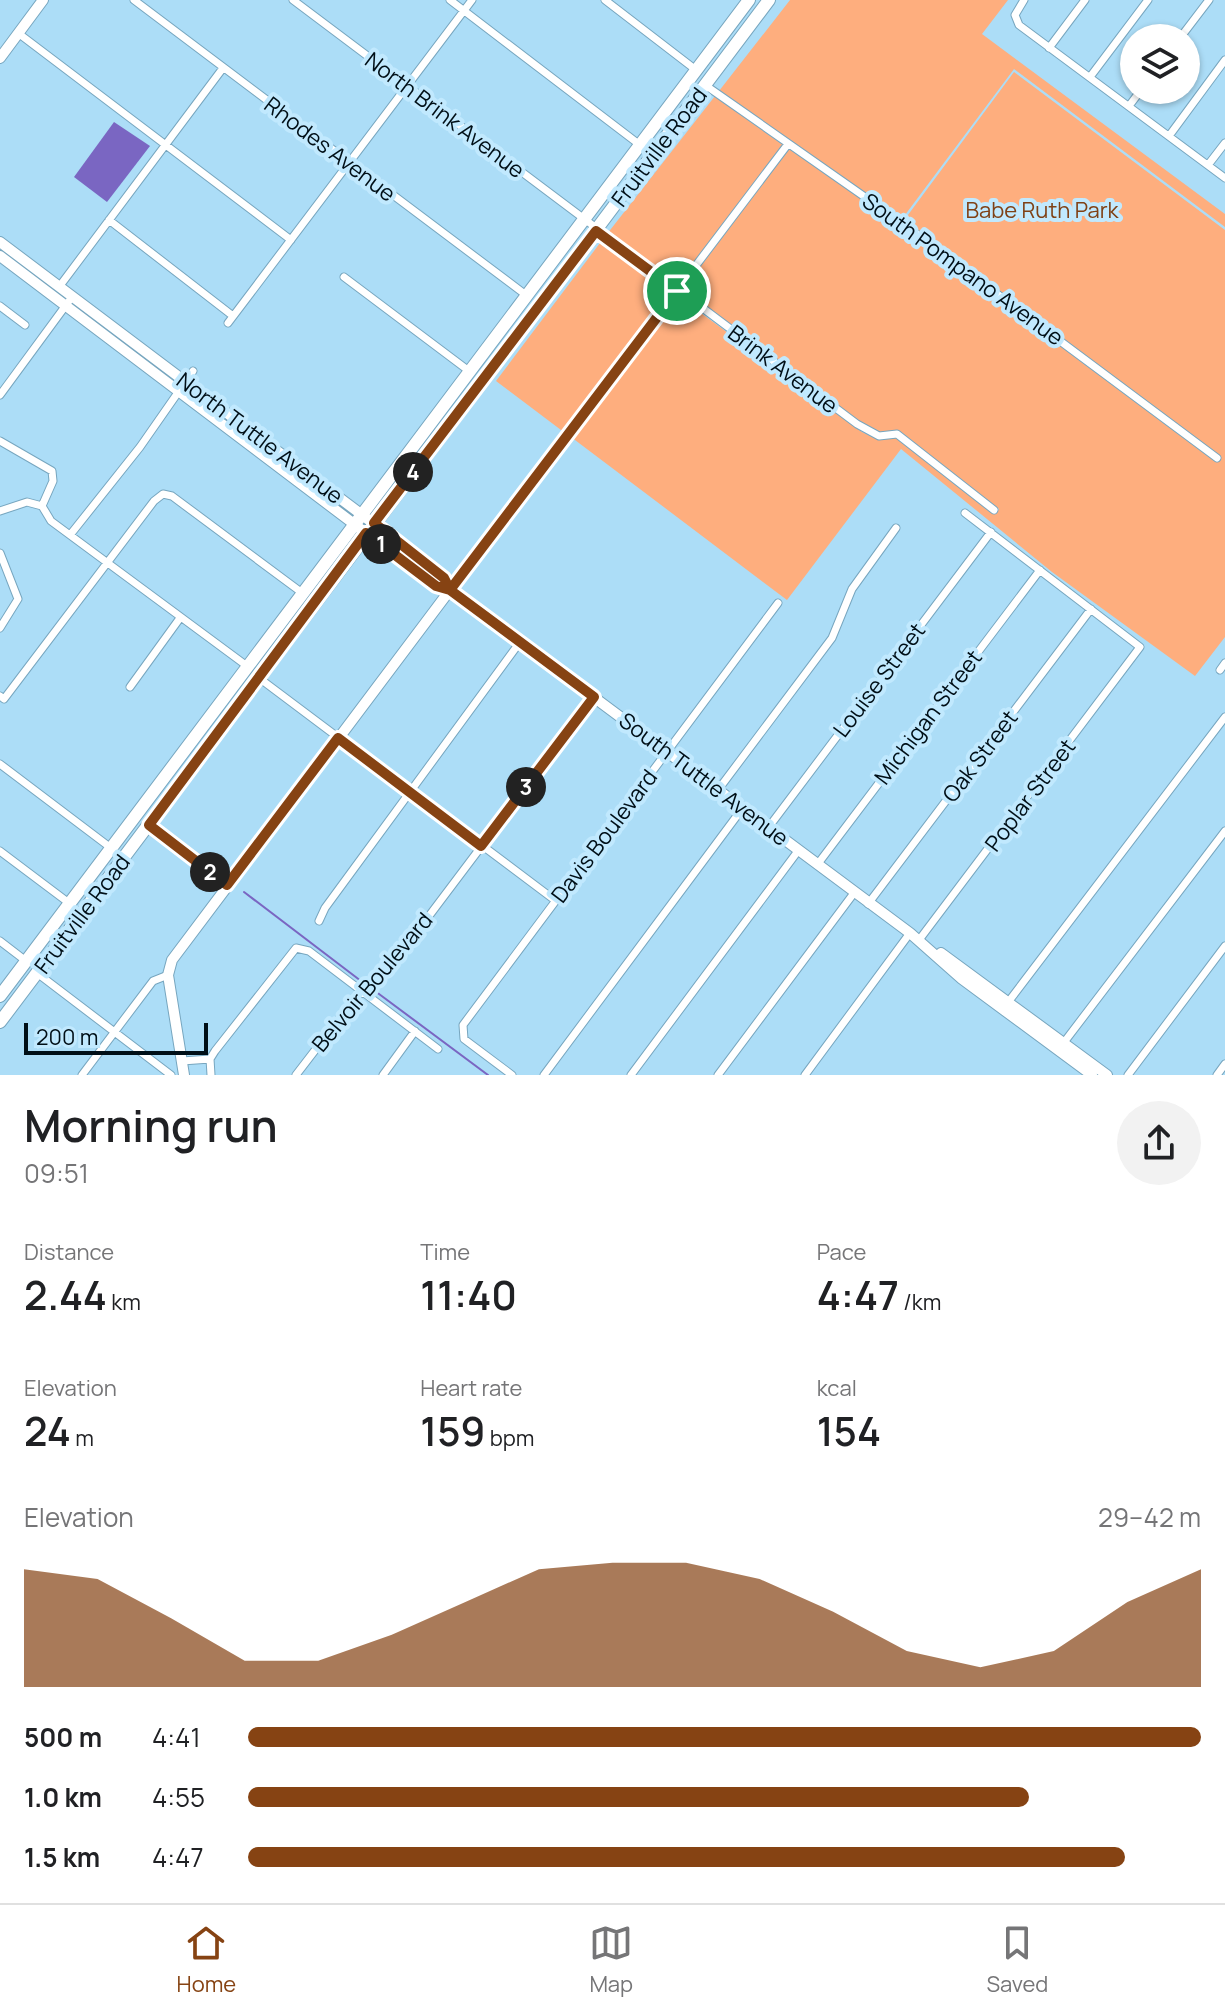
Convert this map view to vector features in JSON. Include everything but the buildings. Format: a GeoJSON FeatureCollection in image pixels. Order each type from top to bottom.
{"type":"FeatureCollection","features":[{"type":"Feature","properties":{"kind":"main road"},"geometry":{"type":"LineString","coordinates":[[0,58],[43,0]]}},
{"type":"Feature","properties":{"kind":"main road","name":"Fruitville Road"},"geometry":{"type":"LineString","coordinates":[[0,996],[356,518],[749,0]]}},
{"type":"Feature","properties":{"kind":"main road","name":"Fruitville Road"},"geometry":{"type":"LineString","coordinates":[[0,1022],[769,0]]}},
{"type":"Feature","properties":{"kind":"main road","name":"North Tuttle Avenue"},"geometry":{"type":"LineString","coordinates":[[0,242],[59,287],[69,302]]}},
{"type":"Feature","properties":{"kind":"main road","name":"North Tuttle Avenue"},"geometry":{"type":"LineString","coordinates":[[0,256],[69,302],[356,518],[444,578],[450,590]]}},
{"type":"Feature","properties":{"kind":"main road"},"geometry":{"type":"LineString","coordinates":[[184,1075],[168,975],[172,960],[450,590]]}},
{"type":"Feature","properties":{"kind":"main road","name":"South Tuttle Avenue"},"geometry":{"type":"LineString","coordinates":[[450,590],[868,904],[969,970],[1062,1046],[1086,1070],[1107,1075]]}},
{"type":"Feature","properties":{"kind":"main road"},"geometry":{"type":"LineString","coordinates":[[239,705],[248,683],[247,666]]}},
{"type":"Feature","properties":{"kind":"main road","name":"South Tuttle Avenue"},"geometry":{"type":"LineString","coordinates":[[915,936],[962,979],[1062,1046]]}},
{"type":"Feature","properties":{"kind":"street","name":"Rhodes Avenue"},"geometry":{"type":"LineString","coordinates":[[134,0],[526,295]]}},
{"type":"Feature","properties":{"kind":"street","name":"North Brink Avenue"},"geometry":{"type":"LineString","coordinates":[[293,0],[596,231]]}},
{"type":"Feature","properties":{"kind":"street"},"geometry":{"type":"LineString","coordinates":[[450,0],[640,145]]}},
{"type":"Feature","properties":{"kind":"street"},"geometry":{"type":"LineString","coordinates":[[109,220],[231,320],[472,0]]}},
{"type":"Feature","properties":{"kind":"street"},"geometry":{"type":"LineString","coordinates":[[605,0],[696,70]]}},
{"type":"Feature","properties":{"kind":"street"},"geometry":{"type":"LineString","coordinates":[[1024,0],[1015,18],[1049,48],[1225,178]]}},
{"type":"Feature","properties":{"kind":"street"},"geometry":{"type":"LineString","coordinates":[[1049,48],[1085,0]]}},
{"type":"Feature","properties":{"kind":"street"},"geometry":{"type":"LineString","coordinates":[[1090,77],[1148,0]]}},
{"type":"Feature","properties":{"kind":"street"},"geometry":{"type":"LineString","coordinates":[[1191,24],[1209,0]]}},
{"type":"Feature","properties":{"kind":"street"},"geometry":{"type":"LineString","coordinates":[[18,33],[291,240]]}},
{"type":"Feature","properties":{"kind":"street"},"geometry":{"type":"LineString","coordinates":[[1169,136],[1225,60]]}},
{"type":"Feature","properties":{"kind":"street"},"geometry":{"type":"LineString","coordinates":[[59,287],[223,68]]}},
{"type":"Feature","properties":{"kind":"street","name":"South Pompano Avenue"},"geometry":{"type":"LineString","coordinates":[[705,85],[902,223],[1217,458]]}},
{"type":"Feature","properties":{"kind":"street"},"geometry":{"type":"LineString","coordinates":[[1208,165],[1225,143]]}},
{"type":"Feature","properties":{"kind":"street"},"geometry":{"type":"LineString","coordinates":[[450,590],[788,144]]}},
{"type":"Feature","properties":{"kind":"street","name":"Brink Avenue"},"geometry":{"type":"LineString","coordinates":[[596,231],[863,429],[879,436],[897,434],[994,510]]}},
{"type":"Feature","properties":{"kind":"street"},"geometry":{"type":"LineString","coordinates":[[344,277],[469,371]]}},
{"type":"Feature","properties":{"kind":"street"},"geometry":{"type":"LineString","coordinates":[[0,395],[69,302]]}},
{"type":"Feature","properties":{"kind":"street"},"geometry":{"type":"LineString","coordinates":[[0,306],[25,325]]}},
{"type":"Feature","properties":{"kind":"street"},"geometry":{"type":"LineString","coordinates":[[70,535],[140,447],[193,371]]}},
{"type":"Feature","properties":{"kind":"street"},"geometry":{"type":"LineString","coordinates":[[0,441],[52,471],[53,481],[42,506]]}},
{"type":"Feature","properties":{"kind":"street"},"geometry":{"type":"LineString","coordinates":[[2,698],[163,494],[172,496],[301,592]]}},
{"type":"Feature","properties":{"kind":"street"},"geometry":{"type":"LineString","coordinates":[[0,511],[27,502],[42,506],[51,521],[247,666]]}},
{"type":"Feature","properties":{"kind":"street"},"geometry":{"type":"LineString","coordinates":[[965,513],[1091,609]]}},
{"type":"Feature","properties":{"kind":"street"},"geometry":{"type":"LineString","coordinates":[[718,790],[832,638],[852,589],[896,528]]}},
{"type":"Feature","properties":{"kind":"street","name":"Louise Street"},"geometry":{"type":"LineString","coordinates":[[768,828],[991,532]]}},
{"type":"Feature","properties":{"kind":"street"},"geometry":{"type":"LineString","coordinates":[[0,553],[18,603],[0,628]]}},
{"type":"Feature","properties":{"kind":"street","name":"Michigan Street"},"geometry":{"type":"LineString","coordinates":[[817,865],[1040,570]]}},
{"type":"Feature","properties":{"kind":"street","name":"Davis Boulevard"},"geometry":{"type":"LineString","coordinates":[[512,1075],[464,1039],[461,1030],[778,603]]}},
{"type":"Feature","properties":{"kind":"street","name":"Poplar Street"},"geometry":{"type":"LineString","coordinates":[[805,1075],[1139,649],[1137,643],[1091,609]]}},
{"type":"Feature","properties":{"kind":"street","name":"Oak Street"},"geometry":{"type":"LineString","coordinates":[[868,904],[1091,609]]}},
{"type":"Feature","properties":{"kind":"street"},"geometry":{"type":"LineString","coordinates":[[130,687],[180,618]]}},
{"type":"Feature","properties":{"kind":"street"},"geometry":{"type":"LineString","coordinates":[[319,921],[409,791],[520,642]]}},
{"type":"Feature","properties":{"kind":"street"},"geometry":{"type":"LineString","coordinates":[[259,678],[556,901]]}},
{"type":"Feature","properties":{"kind":"street","name":"Belvoir Boulevard"},"geometry":{"type":"LineString","coordinates":[[296,1075],[362,992],[386,973],[594,697]]}},
{"type":"Feature","properties":{"kind":"street"},"geometry":{"type":"LineString","coordinates":[[1009,1001],[1225,717]]}},
{"type":"Feature","properties":{"kind":"street"},"geometry":{"type":"LineString","coordinates":[[0,764],[111,848]]}},
{"type":"Feature","properties":{"kind":"street"},"geometry":{"type":"LineString","coordinates":[[544,1075],[742,809]]}},
{"type":"Feature","properties":{"kind":"street"},"geometry":{"type":"LineString","coordinates":[[149,825],[227,885]]}},
{"type":"Feature","properties":{"kind":"street"},"geometry":{"type":"LineString","coordinates":[[1062,1046],[1225,831]]}},
{"type":"Feature","properties":{"kind":"street"},"geometry":{"type":"LineString","coordinates":[[0,851],[69,903]]}},
{"type":"Feature","properties":{"kind":"street"},"geometry":{"type":"LineString","coordinates":[[631,1075],[798,851]]}},
{"type":"Feature","properties":{"kind":"street"},"geometry":{"type":"LineString","coordinates":[[718,1075],[854,893]]}},
{"type":"Feature","properties":{"kind":"street"},"geometry":{"type":"LineString","coordinates":[[0,941],[26,961]]}},
{"type":"Feature","properties":{"kind":"street"},"geometry":{"type":"LineString","coordinates":[[1128,1075],[1225,946]]}},
{"type":"Feature","properties":{"kind":"street"},"geometry":{"type":"LineString","coordinates":[[211,1075],[210,1059],[292,950],[301,948],[438,1049]]}},
{"type":"Feature","properties":{"kind":"street"},"geometry":{"type":"LineString","coordinates":[[37,973],[171,1075]]}},
{"type":"Feature","properties":{"kind":"street"},"geometry":{"type":"LineString","coordinates":[[82,1075],[153,981],[168,975]]}},
{"type":"Feature","properties":{"kind":"street"},"geometry":{"type":"LineString","coordinates":[[383,1075],[415,1031]]}},
{"type":"Feature","properties":{"kind":"street"},"geometry":{"type":"LineString","coordinates":[[182,1061],[210,1059]]}},
{"type":"Feature","properties":{"kind":"street"},"geometry":{"type":"LineString","coordinates":[[1217,1075],[1225,1064]]}},
{"type":"Feature","properties":{"kind":"green space"},"geometry":{"type":"Polygon","coordinates":[[[790,0],[1008,0],[982,34],[1225,214],[1225,227],[1014,69],[902,219],[719,91],[790,0]]]}},
{"type":"Feature","properties":{"kind":"green space","name":"Babe Ruth Park"},"geometry":{"type":"Polygon","coordinates":[[[1014,72],[1225,230],[1225,637],[1195,676],[1052,572],[901,449],[787,600],[571,437],[678,296],[862,432],[879,440],[896,437],[996,514],[999,509],[898,430],[883,434],[865,426],[682,291],[789,148],[900,226],[1216,462],[902,223],[1014,72]]]}},
{"type":"Feature","properties":{"kind":"green space"},"geometry":{"type":"Polygon","coordinates":[[[715,96],[783,145],[676,287],[607,234],[715,96]]]}},
{"type":"Feature","properties":{"kind":"green space"},"geometry":{"type":"Polygon","coordinates":[[[603,239],[673,292],[565,433],[496,381],[603,239]]]}},
{"type":"Feature","properties":{"kind":"shaded area"},"geometry":{"type":"Polygon","coordinates":[[[114,122],[150,146],[107,202],[74,177],[114,122]]]}},
{"type":"Feature","properties":{"kind":"waterway"},"geometry":{"type":"LineString","coordinates":[[244,892],[361,981]]}},
{"type":"Feature","properties":{"kind":"waterway"},"geometry":{"type":"LineString","coordinates":[[375,991],[488,1075]]}},
{"type":"Feature","properties":{"kind":"route"},"geometry":{"type":"LineString","coordinates":[[677,291],[450,590],[436,586],[366,533],[149,825],[227,885],[338,738],[481,846],[594,697],[450,590],[444,578],[374,523],[596,231],[677,291]]}}]}
